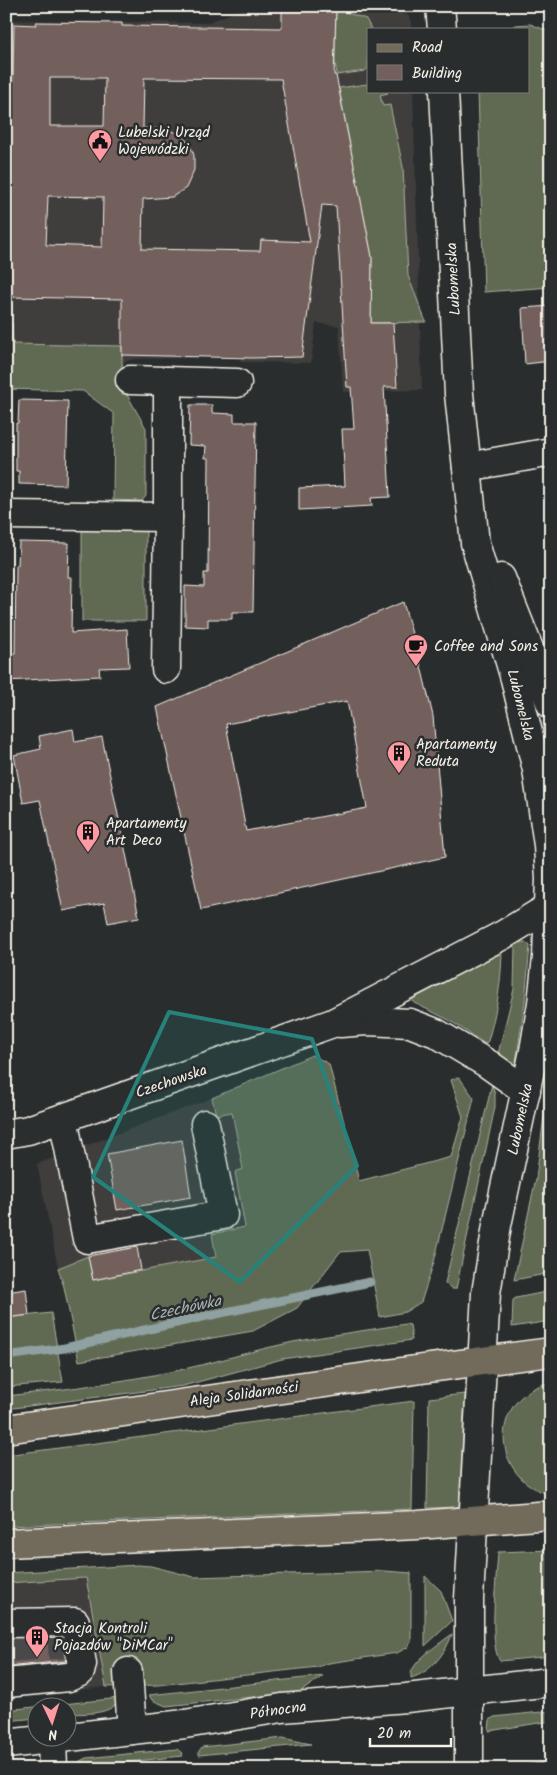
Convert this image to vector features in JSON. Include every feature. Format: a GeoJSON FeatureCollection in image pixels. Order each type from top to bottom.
{"type":"FeatureCollection","features":[{"type":"Feature","properties":{"kind":"main road","name":"Aleja Solidarności"},"geometry":{"type":"LineString","coordinates":[[6,1429],[551,1352]]}},
{"type":"Feature","properties":{"kind":"main road"},"geometry":{"type":"LineString","coordinates":[[6,1543],[473,1522],[551,1515]]}},
{"type":"Feature","properties":{"kind":"street"},"geometry":{"type":"LineString","coordinates":[[440,6],[442,28]]}},
{"type":"Feature","properties":{"kind":"street","name":"Lubomelska"},"geometry":{"type":"LineString","coordinates":[[444,92],[458,385],[475,542],[515,679],[537,770],[548,845],[550,906],[542,1003],[526,1092],[497,1225],[486,1301],[469,1599],[469,1769]]}},
{"type":"Feature","properties":{"kind":"street"},"geometry":{"type":"LineString","coordinates":[[130,380],[237,383]]}},
{"type":"Feature","properties":{"kind":"street"},"geometry":{"type":"LineString","coordinates":[[166,669],[168,380]]}},
{"type":"Feature","properties":{"kind":"street"},"geometry":{"type":"LineString","coordinates":[[467,467],[551,452]]}},
{"type":"Feature","properties":{"kind":"street","name":"Lubomelska"},"geometry":{"type":"LineString","coordinates":[[467,467],[502,580],[551,704]]}},
{"type":"Feature","properties":{"kind":"street"},"geometry":{"type":"LineString","coordinates":[[6,515],[168,517]]}},
{"type":"Feature","properties":{"kind":"street","name":"Czechowska"},"geometry":{"type":"LineString","coordinates":[[6,1134],[28,1130],[333,1023],[503,935],[550,906]]}},
{"type":"Feature","properties":{"kind":"street","name":"Czechowska"},"geometry":{"type":"LineString","coordinates":[[333,1023],[367,1021],[410,1023],[436,1033],[473,1055],[526,1092]]}},
{"type":"Feature","properties":{"kind":"street"},"geometry":{"type":"LineString","coordinates":[[63,1118],[87,1239],[222,1215],[205,1124]]}},
{"type":"Feature","properties":{"kind":"street"},"geometry":{"type":"LineString","coordinates":[[6,1623],[75,1622],[73,1644],[82,1664],[80,1672],[69,1677],[6,1683]]}},
{"type":"Feature","properties":{"kind":"street"},"geometry":{"type":"LineString","coordinates":[[128,1672],[132,1730]]}},
{"type":"Feature","properties":{"kind":"street","name":"Północna"},"geometry":{"type":"LineString","coordinates":[[78,1736],[211,1721],[282,1708],[551,1682]]}},
{"type":"Feature","properties":{"kind":"street","name":"Północna"},"geometry":{"type":"LineString","coordinates":[[6,1744],[28,1742]]}},
{"type":"Feature","properties":{"kind":"street"},"geometry":{"type":"LineString","coordinates":[[52,1748],[53,1769]]}},
{"type":"Feature","properties":{"kind":"highlighted area"},"geometry":{"type":"Polygon","coordinates":[[[169,1012],[312,1039],[357,1166],[240,1282],[93,1177],[169,1012]]]}},
{"type":"Feature","properties":{"kind":"shaded area","name":"Lubelski Urząd Wojewódzki"},"geometry":{"type":"Polygon","coordinates":[[[250,6],[369,9],[407,14],[411,21],[411,28],[367,28],[367,92],[413,92],[422,390],[343,392],[339,326],[316,323],[311,363],[240,362],[241,357],[134,359],[124,362],[124,393],[6,352],[6,20],[206,23],[250,6]]]}},
{"type":"Feature","properties":{"kind":"shaded area"},"geometry":{"type":"Polygon","coordinates":[[[212,1098],[216,1115],[232,1112],[243,1170],[236,1172],[245,1228],[216,1257],[93,1280],[88,1256],[58,1268],[37,1164],[212,1098]]]}},
{"type":"Feature","properties":{"kind":"shaded area"},"geometry":{"type":"Polygon","coordinates":[[[86,1578],[106,1687],[6,1697],[6,1583],[86,1578]]]}},
{"type":"Feature","properties":{"kind":"green space"},"geometry":{"type":"Polygon","coordinates":[[[336,9],[366,19],[370,28],[367,28],[367,69],[365,71],[337,75],[335,61],[336,9]]]}},
{"type":"Feature","properties":{"kind":"green space"},"geometry":{"type":"Polygon","coordinates":[[[530,24],[551,32],[551,287],[484,292],[478,92],[530,92],[530,28],[509,28],[516,25],[530,24]]]}},
{"type":"Feature","properties":{"kind":"green space"},"geometry":{"type":"Polygon","coordinates":[[[367,84],[367,92],[388,93],[380,95],[383,106],[390,105],[403,167],[408,276],[426,322],[371,323],[372,257],[339,88],[367,84]]]}},
{"type":"Feature","properties":{"kind":"green space"},"geometry":{"type":"Polygon","coordinates":[[[6,323],[12,323],[13,344],[122,346],[122,386],[146,428],[146,496],[142,501],[113,500],[114,414],[83,391],[6,389],[6,323]]]}},
{"type":"Feature","properties":{"kind":"green space"},"geometry":{"type":"Polygon","coordinates":[[[82,528],[146,529],[146,621],[82,621],[82,528]]]}},
{"type":"Feature","properties":{"kind":"green space"},"geometry":{"type":"Polygon","coordinates":[[[523,942],[530,946],[525,1001],[515,1069],[498,1054],[514,989],[515,945],[523,942]]]}},
{"type":"Feature","properties":{"kind":"green space"},"geometry":{"type":"Polygon","coordinates":[[[502,952],[500,986],[488,1041],[485,1044],[449,1020],[411,1000],[502,952]]]}},
{"type":"Feature","properties":{"kind":"green space"},"geometry":{"type":"Polygon","coordinates":[[[312,1055],[329,1064],[359,1181],[451,1157],[463,1117],[451,1080],[459,1077],[474,1098],[434,1262],[421,1302],[405,1312],[380,1317],[367,1250],[340,1252],[297,1308],[253,1331],[79,1361],[64,1287],[58,1268],[88,1256],[93,1280],[216,1257],[212,1234],[245,1227],[235,1172],[243,1169],[232,1112],[216,1115],[212,1098],[312,1055]]]}},
{"type":"Feature","properties":{"kind":"green space"},"geometry":{"type":"Polygon","coordinates":[[[551,1062],[551,1273],[514,1280],[536,1178],[551,1062]]]}},
{"type":"Feature","properties":{"kind":"green space"},"geometry":{"type":"Polygon","coordinates":[[[492,1084],[495,1095],[495,1107],[456,1289],[452,1289],[445,1283],[492,1084]]]}},
{"type":"Feature","properties":{"kind":"green space"},"geometry":{"type":"Polygon","coordinates":[[[551,1291],[551,1321],[512,1327],[513,1300],[551,1291]]]}},
{"type":"Feature","properties":{"kind":"green space"},"geometry":{"type":"Polygon","coordinates":[[[51,1313],[63,1382],[6,1387],[6,1318],[51,1313]]]}},
{"type":"Feature","properties":{"kind":"green space"},"geometry":{"type":"Polygon","coordinates":[[[406,1324],[410,1325],[412,1340],[282,1359],[183,1386],[6,1409],[6,1396],[154,1375],[190,1368],[293,1342],[406,1324]]]}},
{"type":"Feature","properties":{"kind":"green space"},"geometry":{"type":"Polygon","coordinates":[[[551,1382],[551,1495],[531,1486],[516,1472],[507,1455],[504,1437],[507,1419],[516,1403],[530,1390],[551,1382]]]}},
{"type":"Feature","properties":{"kind":"green space"},"geometry":{"type":"Polygon","coordinates":[[[465,1394],[459,1507],[427,1508],[429,1398],[465,1394]]]}},
{"type":"Feature","properties":{"kind":"green space"},"geometry":{"type":"Polygon","coordinates":[[[414,1401],[412,1509],[6,1526],[6,1455],[414,1401]]]}},
{"type":"Feature","properties":{"kind":"green space"},"geometry":{"type":"Polygon","coordinates":[[[551,1550],[551,1656],[500,1661],[496,1653],[494,1641],[498,1552],[551,1550]]]}},
{"type":"Feature","properties":{"kind":"green space"},"geometry":{"type":"Polygon","coordinates":[[[138,1565],[151,1566],[194,1577],[385,1571],[411,1573],[411,1642],[408,1647],[397,1653],[329,1663],[318,1667],[158,1685],[106,1687],[86,1578],[6,1583],[6,1573],[138,1565]]]}},
{"type":"Feature","properties":{"kind":"green space"},"geometry":{"type":"Polygon","coordinates":[[[425,1576],[441,1591],[452,1621],[425,1646],[425,1576]]]}},
{"type":"Feature","properties":{"kind":"green space"},"geometry":{"type":"Polygon","coordinates":[[[452,1634],[446,1648],[437,1661],[425,1671],[411,1678],[411,1672],[420,1660],[452,1634]]]}},
{"type":"Feature","properties":{"kind":"green space"},"geometry":{"type":"Polygon","coordinates":[[[323,1676],[300,1692],[166,1706],[152,1700],[149,1695],[323,1676]]]}},
{"type":"Feature","properties":{"kind":"green space"},"geometry":{"type":"Polygon","coordinates":[[[120,1698],[116,1704],[105,1711],[90,1713],[78,1714],[78,1702],[120,1698]]]}},
{"type":"Feature","properties":{"kind":"green space"},"geometry":{"type":"Polygon","coordinates":[[[28,1708],[28,1719],[6,1721],[6,1710],[28,1708]]]}},
{"type":"Feature","properties":{"kind":"green space"},"geometry":{"type":"Polygon","coordinates":[[[551,1711],[551,1721],[489,1731],[490,1720],[494,1717],[551,1711]]]}},
{"type":"Feature","properties":{"kind":"green space"},"geometry":{"type":"Polygon","coordinates":[[[283,1738],[311,1744],[199,1755],[202,1747],[283,1738]]]}},
{"type":"Feature","properties":{"kind":"green space"},"geometry":{"type":"Polygon","coordinates":[[[177,1749],[183,1754],[182,1756],[74,1768],[80,1761],[86,1758],[177,1749]]]}},
{"type":"Feature","properties":{"kind":"green space"},"geometry":{"type":"Polygon","coordinates":[[[551,1761],[551,1769],[505,1769],[551,1761]]]}},
{"type":"Feature","properties":{"kind":"building"},"geometry":{"type":"Polygon","coordinates":[[[282,8],[336,8],[334,75],[336,75],[372,257],[371,323],[393,323],[397,387],[384,387],[390,497],[371,498],[372,506],[299,510],[299,488],[345,486],[342,429],[354,429],[351,387],[347,387],[336,206],[322,205],[302,357],[252,358],[122,355],[122,299],[9,297],[10,195],[6,195],[6,125],[12,125],[14,24],[36,25],[36,22],[122,23],[122,26],[282,28],[282,8]],[[50,78],[50,126],[104,126],[105,78],[50,78]],[[144,78],[143,128],[165,129],[178,133],[189,143],[194,155],[194,170],[186,188],[172,197],[143,199],[142,249],[260,251],[261,240],[310,242],[281,79],[144,78]],[[48,196],[46,245],[102,247],[103,197],[48,196]]]}},
{"type":"Feature","properties":{"kind":"building"},"geometry":{"type":"Polygon","coordinates":[[[551,306],[551,361],[525,364],[522,308],[551,306]]]}},
{"type":"Feature","properties":{"kind":"building"},"geometry":{"type":"Polygon","coordinates":[[[19,400],[68,401],[66,485],[19,484],[19,471],[16,471],[16,423],[18,423],[19,400]]]}},
{"type":"Feature","properties":{"kind":"building"},"geometry":{"type":"Polygon","coordinates":[[[190,405],[212,405],[212,413],[234,414],[234,422],[256,422],[253,612],[232,612],[232,619],[208,619],[208,627],[185,626],[185,586],[204,587],[204,573],[208,573],[209,458],[205,458],[206,446],[189,445],[190,405]]]}},
{"type":"Feature","properties":{"kind":"building"},"geometry":{"type":"Polygon","coordinates":[[[19,542],[69,543],[68,577],[72,577],[71,633],[127,629],[129,667],[99,668],[100,676],[6,681],[6,654],[15,653],[16,565],[18,565],[19,542]]]}},
{"type":"Feature","properties":{"kind":"building","name":"Apartamenty Reduta"},"geometry":{"type":"Polygon","coordinates":[[[403,602],[433,716],[445,857],[201,910],[157,707],[403,602]],[[347,701],[226,724],[246,831],[367,808],[347,701]]]}},
{"type":"Feature","properties":{"kind":"building","name":"Apartamenty Art Deco"},"geometry":{"type":"Polygon","coordinates":[[[73,729],[75,742],[102,737],[139,917],[108,923],[104,903],[63,911],[40,800],[23,803],[14,755],[41,749],[39,736],[73,729]]]}},
{"type":"Feature","properties":{"kind":"building"},"geometry":{"type":"Polygon","coordinates":[[[182,1140],[191,1197],[117,1210],[107,1154],[182,1140]]]}},
{"type":"Feature","properties":{"kind":"building"},"geometry":{"type":"Polygon","coordinates":[[[137,1247],[141,1270],[93,1280],[88,1256],[137,1247]]]}},
{"type":"Feature","properties":{"kind":"building"},"geometry":{"type":"Polygon","coordinates":[[[26,1289],[29,1315],[6,1318],[6,1292],[26,1289]]]}},
{"type":"Feature","properties":{"kind":"building"},"geometry":{"type":"Polygon","coordinates":[[[62,1638],[66,1661],[6,1667],[6,1639],[62,1638]]]}},
{"type":"Feature","properties":{"kind":"waterway","name":"Czechówka"},"geometry":{"type":"LineString","coordinates":[[6,1356],[65,1348],[370,1282]]}},
{"type":"Feature","properties":{"kind":"tunnel"},"geometry":{"type":"LineString","coordinates":[[6,1648],[67,1644]]}},
{"type":"Feature","properties":{"kind":"place","name":"Lubelski Urząd Wojewódzki"},"geometry":{"type":"Point","coordinates":[100,162]}},
{"type":"Feature","properties":{"kind":"place","name":"Coffee and Sons"},"geometry":{"type":"Point","coordinates":[416,667]}},
{"type":"Feature","properties":{"kind":"place","name":"Apartamenty Reduta"},"geometry":{"type":"Point","coordinates":[399,774]}},
{"type":"Feature","properties":{"kind":"place","name":"Apartamenty Art Deco"},"geometry":{"type":"Point","coordinates":[88,853]}},
{"type":"Feature","properties":{"kind":"place","name":"Stacja Kontroli Pojazdów \"DiMCar\""},"geometry":{"type":"Point","coordinates":[37,1658]}}]}
